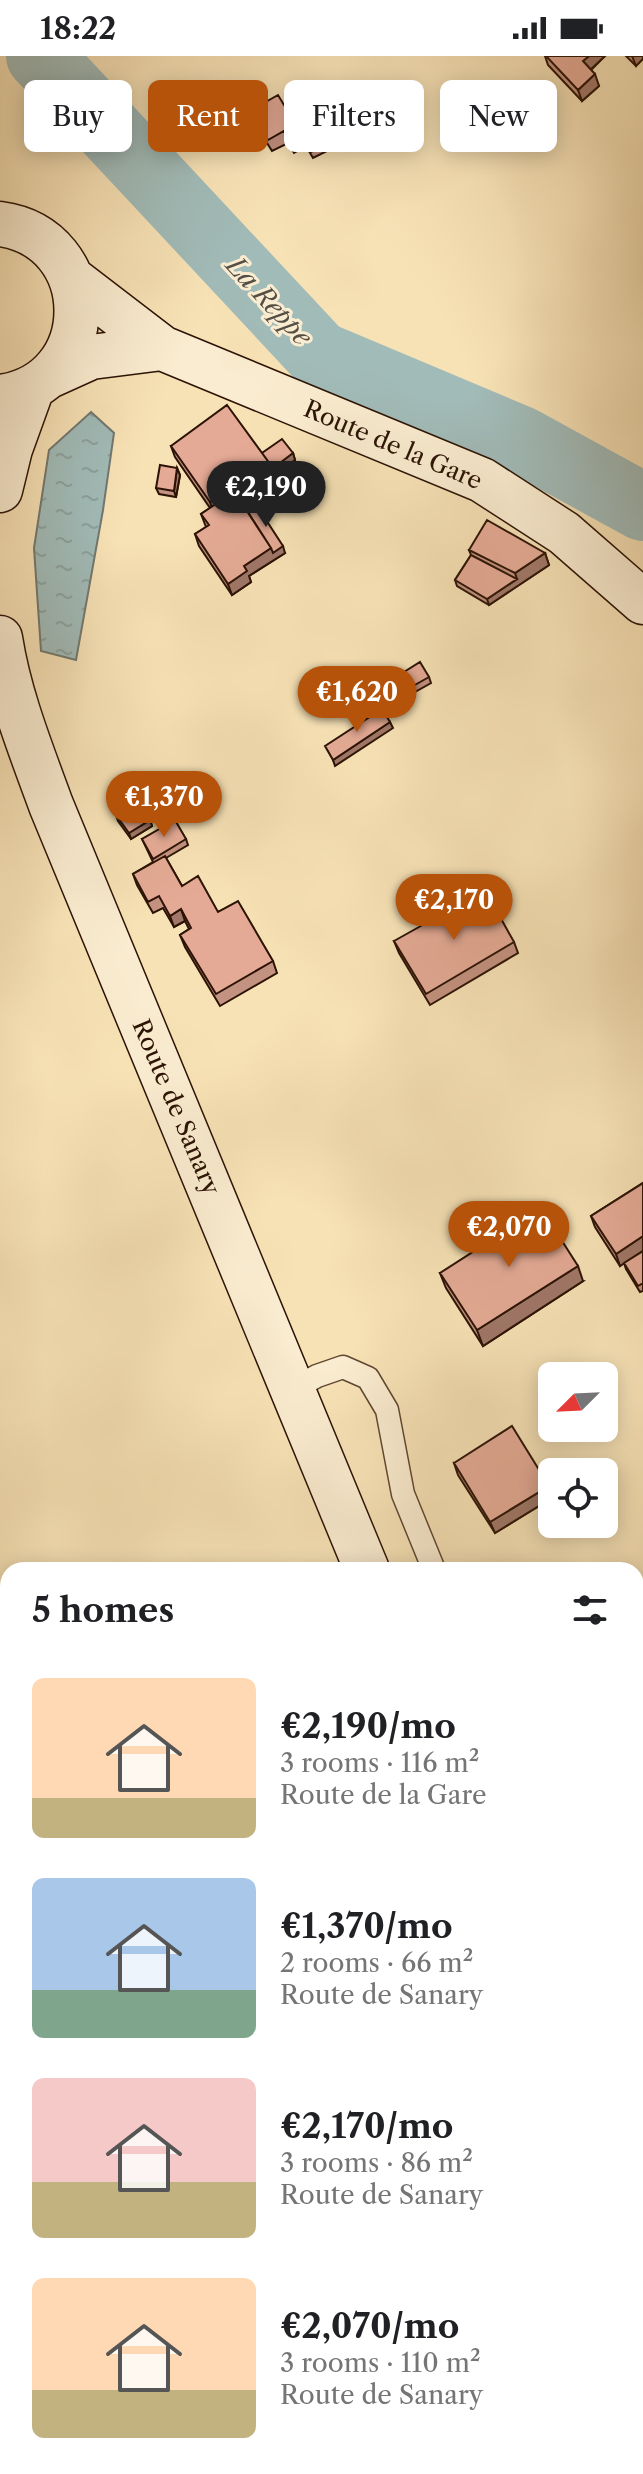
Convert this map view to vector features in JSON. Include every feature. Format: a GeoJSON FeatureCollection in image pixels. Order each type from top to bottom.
{"type":"FeatureCollection","features":[{"type":"Feature","properties":{"kind":"main road"},"geometry":{"type":"LineString","coordinates":[[0,224],[14,226],[39,238],[59,256],[72,279],[78,305],[76,331],[65,355],[27,387],[0,490]]}},
{"type":"Feature","properties":{"kind":"main road","name":"Route de la Gare"},"geometry":{"type":"LineString","coordinates":[[72,279],[162,348],[482,480],[564,533],[643,602]]}},
{"type":"Feature","properties":{"kind":"main road","name":"Route de la Gare"},"geometry":{"type":"LineString","coordinates":[[27,387],[91,357],[162,348]]}},
{"type":"Feature","properties":{"kind":"main road","name":"Route de Sanary"},"geometry":{"type":"LineString","coordinates":[[0,638],[9,684],[51,805],[364,1562]]}},
{"type":"Feature","properties":{"kind":"lane"},"geometry":{"type":"LineString","coordinates":[[293,1389],[343,1367],[368,1378],[387,1410],[403,1494],[431,1562]]}},
{"type":"Feature","properties":{"kind":"water"},"geometry":{"type":"Polygon","coordinates":[[[91,412],[114,433],[76,660],[41,651],[34,548],[49,450],[91,412]]]}},
{"type":"Feature","properties":{"kind":"building"},"geometry":{"type":"Polygon","coordinates":[[[546,56],[589,56],[583,61],[595,74],[578,90],[546,56]]]}},
{"type":"Feature","properties":{"kind":"building"},"geometry":{"type":"Polygon","coordinates":[[[278,95],[284,105],[284,131],[268,140],[268,101],[278,95]]]}},
{"type":"Feature","properties":{"kind":"building"},"geometry":{"type":"Polygon","coordinates":[[[227,405],[270,464],[210,502],[171,446],[227,405]]]}},
{"type":"Feature","properties":{"kind":"building"},"geometry":{"type":"Polygon","coordinates":[[[282,439],[293,453],[272,469],[262,453],[282,439]]]}},
{"type":"Feature","properties":{"kind":"building"},"geometry":{"type":"Polygon","coordinates":[[[160,465],[177,468],[174,491],[156,488],[160,465]]]}},
{"type":"Feature","properties":{"kind":"building"},"geometry":{"type":"Polygon","coordinates":[[[223,499],[232,511],[243,505],[271,548],[244,566],[247,571],[228,584],[195,534],[209,525],[201,514],[223,499]]]}},
{"type":"Feature","properties":{"kind":"building"},"geometry":{"type":"Polygon","coordinates":[[[257,506],[283,546],[273,553],[248,512],[257,506]]]}},
{"type":"Feature","properties":{"kind":"building"},"geometry":{"type":"Polygon","coordinates":[[[487,520],[545,553],[515,573],[469,550],[487,520]]]}},
{"type":"Feature","properties":{"kind":"building"},"geometry":{"type":"Polygon","coordinates":[[[471,555],[517,579],[487,599],[455,580],[471,555]]]}},
{"type":"Feature","properties":{"kind":"building"},"geometry":{"type":"Polygon","coordinates":[[[420,662],[429,677],[413,686],[404,672],[420,662]]]}},
{"type":"Feature","properties":{"kind":"building"},"geometry":{"type":"Polygon","coordinates":[[[382,709],[390,722],[333,760],[325,746],[382,709]]]}},
{"type":"Feature","properties":{"kind":"building"},"geometry":{"type":"Polygon","coordinates":[[[136,801],[150,820],[129,833],[116,815],[136,801]]]}},
{"type":"Feature","properties":{"kind":"building"},"geometry":{"type":"Polygon","coordinates":[[[175,820],[186,839],[153,859],[142,839],[175,820]]]}},
{"type":"Feature","properties":{"kind":"building"},"geometry":{"type":"Polygon","coordinates":[[[165,856],[182,886],[198,876],[218,912],[238,901],[273,961],[216,994],[180,935],[191,928],[181,909],[170,916],[159,896],[148,902],[133,874],[165,856]]]}},
{"type":"Feature","properties":{"kind":"building"},"geometry":{"type":"Polygon","coordinates":[[[485,890],[514,942],[426,994],[394,941],[485,890]]]}},
{"type":"Feature","properties":{"kind":"building"},"geometry":{"type":"Polygon","coordinates":[[[643,1183],[643,1236],[616,1254],[591,1216],[643,1183]]]}},
{"type":"Feature","properties":{"kind":"building"},"geometry":{"type":"Polygon","coordinates":[[[541,1208],[578,1266],[477,1330],[440,1273],[541,1208]]]}},
{"type":"Feature","properties":{"kind":"building"},"geometry":{"type":"Polygon","coordinates":[[[643,1251],[643,1283],[638,1286],[624,1263],[643,1251]]]}},
{"type":"Feature","properties":{"kind":"building"},"geometry":{"type":"Polygon","coordinates":[[[512,1426],[538,1468],[538,1493],[490,1522],[454,1463],[512,1426]]]}},
{"type":"Feature","properties":{"kind":"waterway","name":"La Reppe"},"geometry":{"type":"LineString","coordinates":[[40,56],[319,355],[521,440],[643,507]]}}]}
